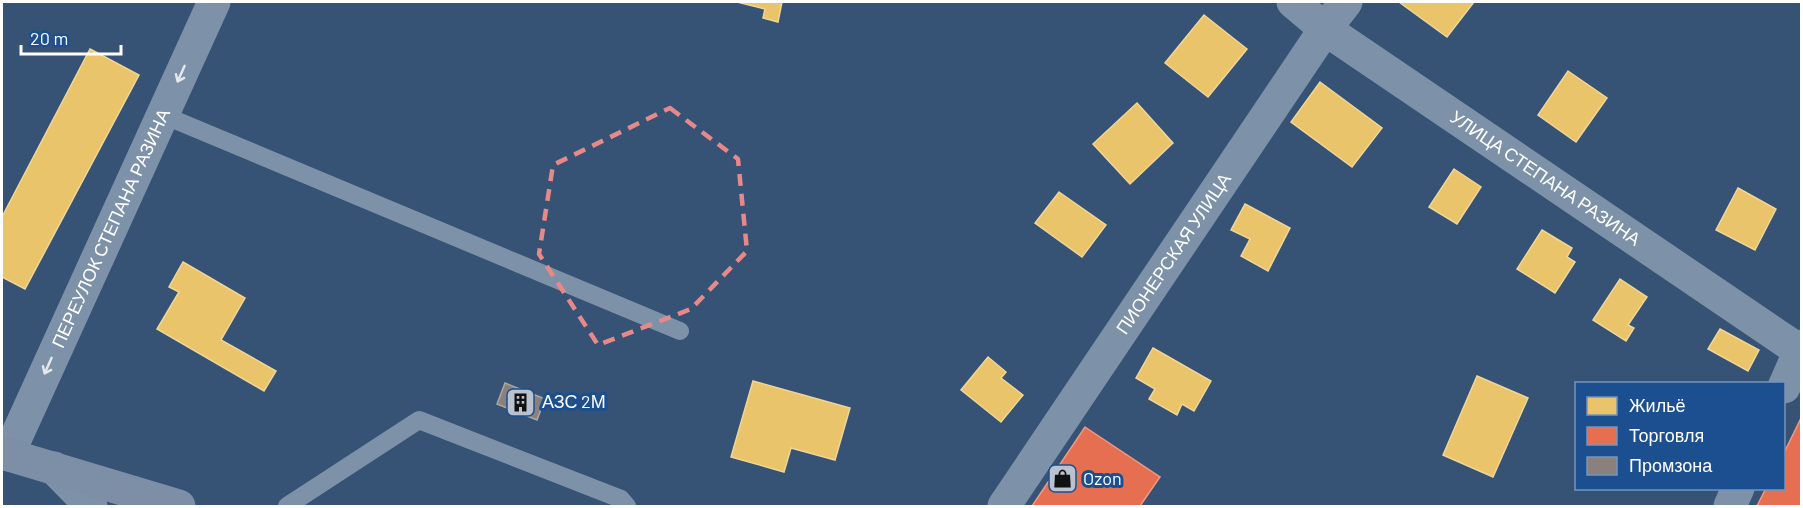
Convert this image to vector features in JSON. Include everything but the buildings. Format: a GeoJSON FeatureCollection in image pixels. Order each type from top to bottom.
{"type":"FeatureCollection","features":[{"type":"Feature","properties":{"kind":"main road"},"geometry":{"type":"LineString","coordinates":[[5,454],[178,507]]}},
{"type":"Feature","properties":{"kind":"street","name":"ПЕРЕУЛОК СТЕПАНА РАЗИНА"},"geometry":{"type":"LineString","coordinates":[[5,454],[214,2]]}},
{"type":"Feature","properties":{"kind":"street","name":"УЛИЦА СТЕПАНА РАЗИНА"},"geometry":{"type":"LineString","coordinates":[[1293,2],[1325,29],[1801,349]]}},
{"type":"Feature","properties":{"kind":"street","name":"ПИОНЕРСКАЯ УЛИЦА"},"geometry":{"type":"LineString","coordinates":[[1005,507],[1325,29],[1346,2]]}},
{"type":"Feature","properties":{"kind":"street"},"geometry":{"type":"LineString","coordinates":[[1785,385],[1801,349]]}},
{"type":"Feature","properties":{"kind":"street"},"geometry":{"type":"LineString","coordinates":[[54,468],[91,507]]}},
{"type":"Feature","properties":{"kind":"street"},"geometry":{"type":"LineString","coordinates":[[1730,507],[1738,490]]}},
{"type":"Feature","properties":{"kind":"lane"},"geometry":{"type":"LineString","coordinates":[[163,115],[680,331]]}},
{"type":"Feature","properties":{"kind":"lane"},"geometry":{"type":"LineString","coordinates":[[287,507],[419,420],[621,499],[627,507]]}},
{"type":"Feature","properties":{"kind":"highlighted area"},"geometry":{"type":"Polygon","coordinates":[[[670,108],[738,159],[747,251],[691,309],[598,345],[539,254],[553,165],[670,108]]]}},
{"type":"Feature","properties":{"kind":"place","name":"АЗС 2М"},"geometry":{"type":"Point","coordinates":[521,402]}},
{"type":"Feature","properties":{"kind":"place","name":"Ozon"},"geometry":{"type":"Point","coordinates":[1062,479]}}]}
